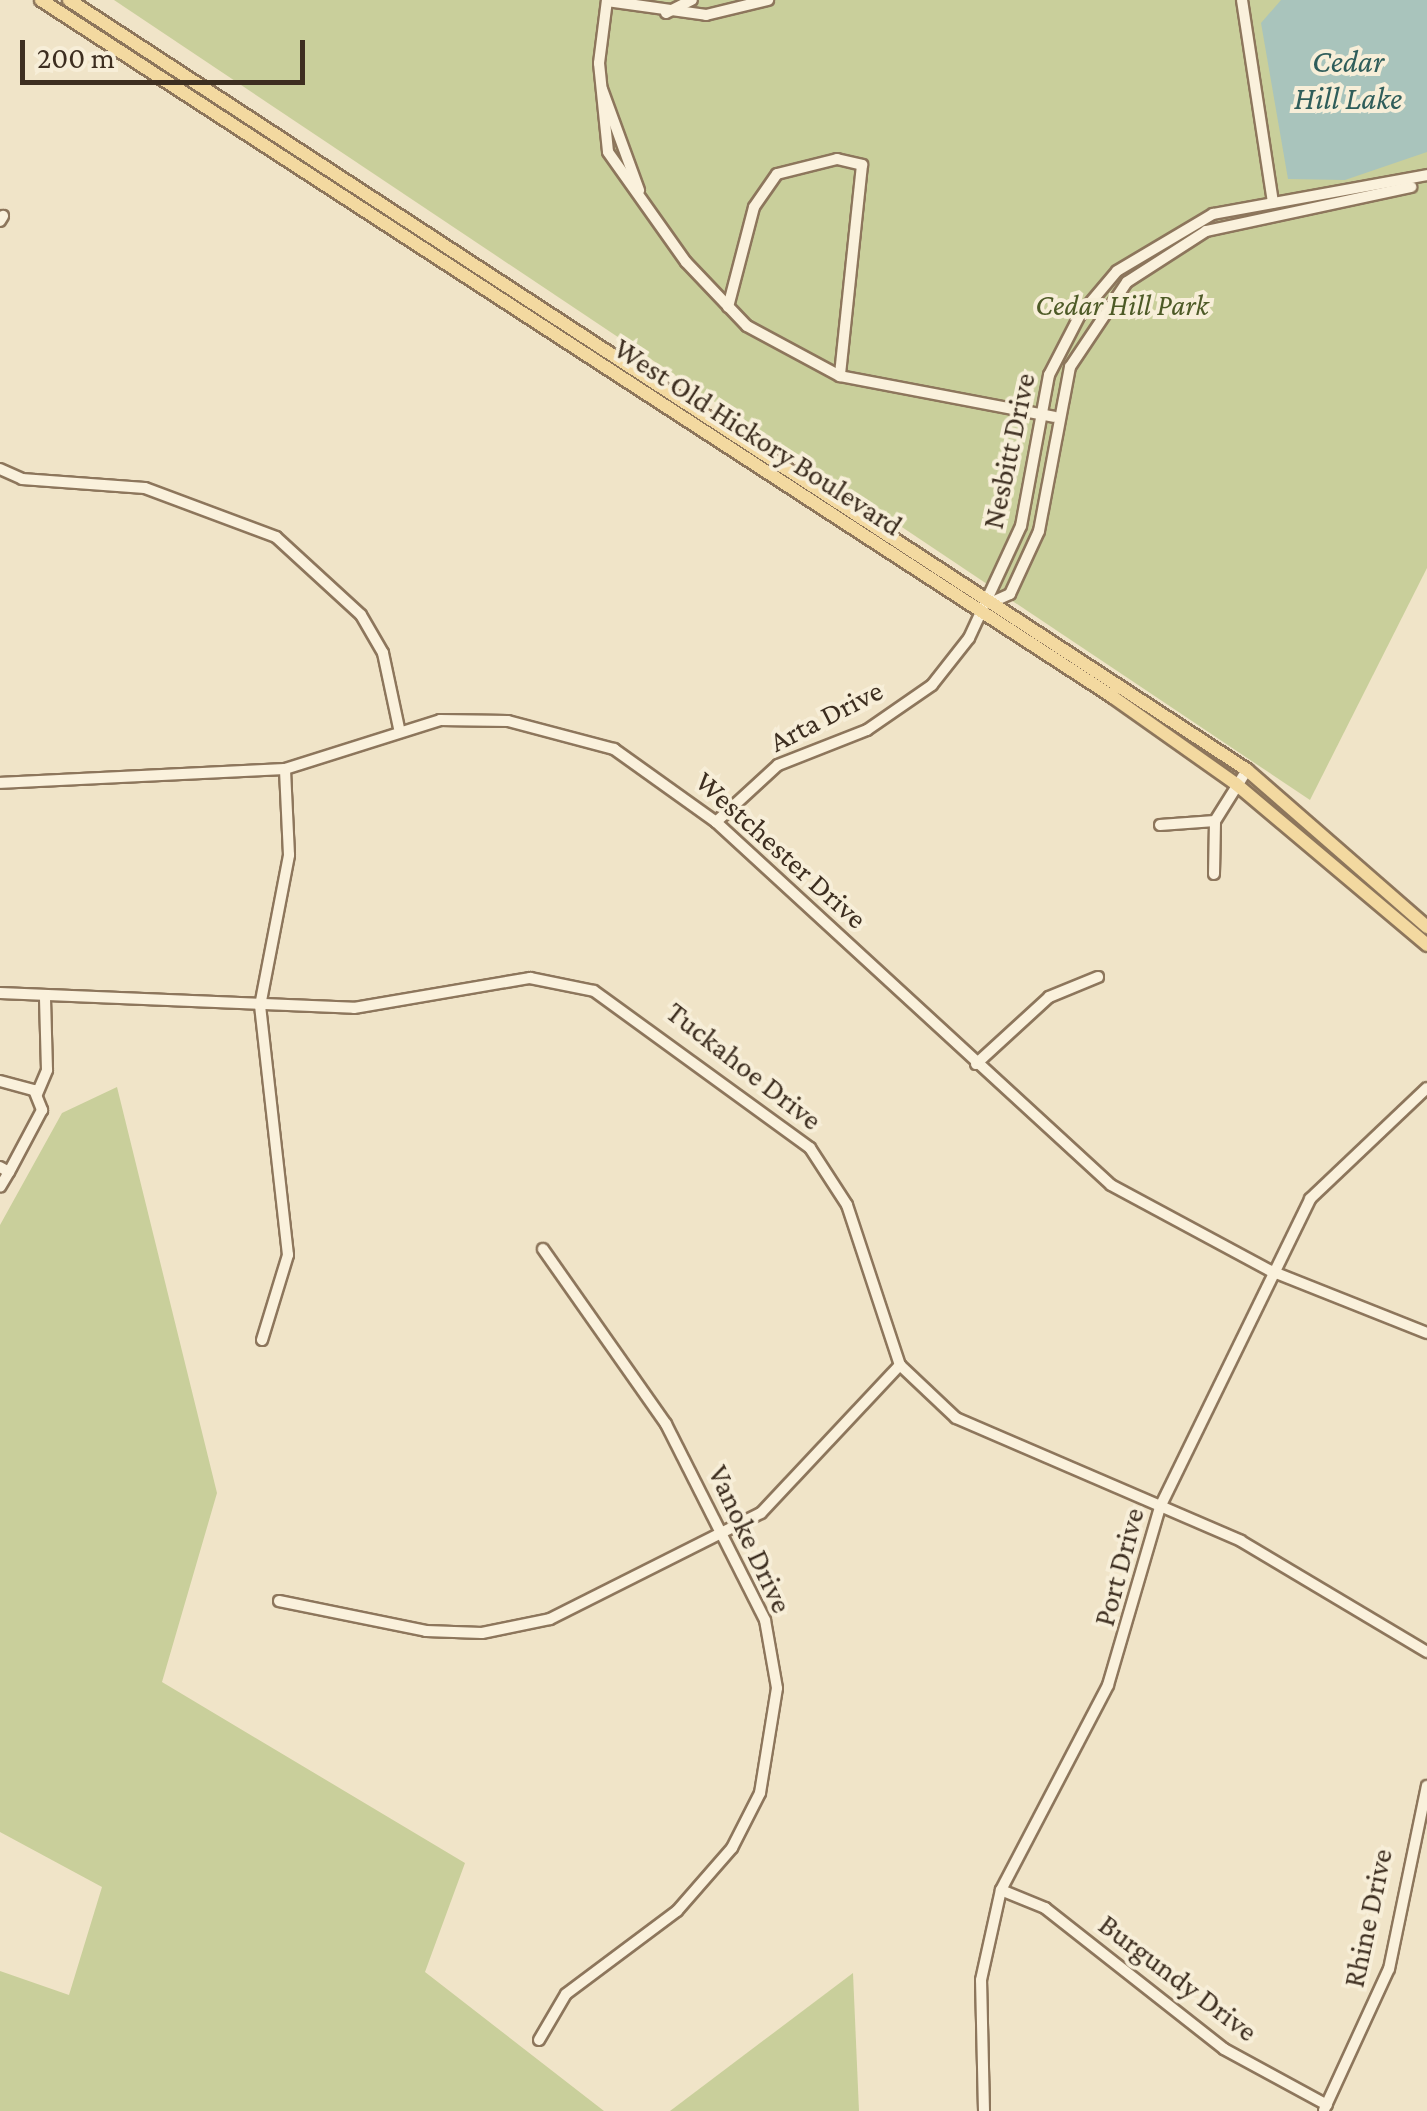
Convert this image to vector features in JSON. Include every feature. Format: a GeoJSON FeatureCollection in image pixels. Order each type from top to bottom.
{"type":"FeatureCollection","features":[{"type":"Feature","properties":{"kind":"main road","name":"West Old Hickory Boulevard"},"geometry":{"type":"LineString","coordinates":[[41,0],[987,608],[1247,770],[1427,927]]}},
{"type":"Feature","properties":{"kind":"main road","name":"West Old Hickory Boulevard"},"geometry":{"type":"LineString","coordinates":[[69,0],[987,608],[1236,784],[1427,945]]}},
{"type":"Feature","properties":{"kind":"street"},"geometry":{"type":"LineString","coordinates":[[768,0],[730,12],[663,14],[607,0],[600,83],[604,141],[648,211],[728,308],[776,347],[840,376],[1054,417]]}},
{"type":"Feature","properties":{"kind":"street"},"geometry":{"type":"LineString","coordinates":[[663,14],[692,0]]}},
{"type":"Feature","properties":{"kind":"street"},"geometry":{"type":"LineString","coordinates":[[1242,0],[1275,214]]}},
{"type":"Feature","properties":{"kind":"street"},"geometry":{"type":"LineString","coordinates":[[600,83],[648,211]]}},
{"type":"Feature","properties":{"kind":"street"},"geometry":{"type":"LineString","coordinates":[[728,308],[763,188],[814,163],[862,165],[840,376]]}},
{"type":"Feature","properties":{"kind":"street","name":"Nesbitt Drive"},"geometry":{"type":"LineString","coordinates":[[987,608],[1026,511],[1037,414],[1068,334],[1118,271],[1180,228],[1273,200],[1427,177]]}},
{"type":"Feature","properties":{"kind":"street","name":"Nesbitt Drive"},"geometry":{"type":"LineString","coordinates":[[987,608],[1008,596],[1040,531],[1054,417],[1084,337],[1127,282],[1186,240],[1275,214],[1361,204],[1427,177]]}},
{"type":"Feature","properties":{"kind":"street"},"geometry":{"type":"LineString","coordinates":[[0,469],[22,479],[145,488],[218,511],[310,560],[382,653],[399,728]]}},
{"type":"Feature","properties":{"kind":"street","name":"Arta Drive"},"geometry":{"type":"LineString","coordinates":[[716,822],[778,765],[868,730],[932,685],[987,608]]}},
{"type":"Feature","properties":{"kind":"street","name":"Westchester Drive"},"geometry":{"type":"LineString","coordinates":[[0,783],[286,770],[399,728],[482,720],[565,732],[647,768],[716,822],[1111,1185],[1272,1271],[1427,1333]]}},
{"type":"Feature","properties":{"kind":"street"},"geometry":{"type":"LineString","coordinates":[[262,1340],[288,1255],[260,1006],[289,855],[286,770]]}},
{"type":"Feature","properties":{"kind":"street"},"geometry":{"type":"LineString","coordinates":[[1214,874],[1215,821],[1247,770]]}},
{"type":"Feature","properties":{"kind":"street"},"geometry":{"type":"LineString","coordinates":[[1160,825],[1215,821]]}},
{"type":"Feature","properties":{"kind":"street"},"geometry":{"type":"LineString","coordinates":[[976,1064],[1049,997],[1098,977]]}},
{"type":"Feature","properties":{"kind":"street","name":"Tuckahoe Drive"},"geometry":{"type":"LineString","coordinates":[[0,993],[354,1008],[530,978],[594,991],[633,1011],[810,1148],[848,1205],[900,1366]]}},
{"type":"Feature","properties":{"kind":"street"},"geometry":{"type":"LineString","coordinates":[[0,1187],[5,1169],[40,1116],[36,1094],[47,1070],[45,997]]}},
{"type":"Feature","properties":{"kind":"street"},"geometry":{"type":"LineString","coordinates":[[0,1080],[36,1094]]}},
{"type":"Feature","properties":{"kind":"street","name":"Port Drive"},"geometry":{"type":"LineString","coordinates":[[984,2111],[981,1980],[1001,1890],[1108,1685],[1160,1506],[1310,1199],[1427,1088]]}},
{"type":"Feature","properties":{"kind":"street","name":"Vanoke Drive"},"geometry":{"type":"LineString","coordinates":[[538,2040],[598,1964],[707,1883],[760,1792],[777,1688],[765,1620],[666,1424],[543,1249]]}},
{"type":"Feature","properties":{"kind":"street"},"geometry":{"type":"LineString","coordinates":[[280,1601],[426,1631],[507,1629],[628,1586],[720,1531],[761,1512],[900,1366],[998,1443],[1241,1541],[1427,1652]]}},
{"type":"Feature","properties":{"kind":"street","name":"Rhine Drive"},"geometry":{"type":"LineString","coordinates":[[1325,2108],[1390,1969],[1427,1786]]}},
{"type":"Feature","properties":{"kind":"street","name":"Burgundy Drive"},"geometry":{"type":"LineString","coordinates":[[1001,1890],[1045,1908],[1224,2049],[1325,2108]]}},
{"type":"Feature","properties":{"kind":"green space","name":"Cedar Hill Park"},"geometry":{"type":"Polygon","coordinates":[[[114,0],[1427,0],[1427,568],[1310,800],[114,0]]]}},
{"type":"Feature","properties":{"kind":"green space"},"geometry":{"type":"Polygon","coordinates":[[[117,1087],[217,1493],[162,1682],[465,1863],[425,1972],[604,2111],[0,2111],[0,1971],[69,1995],[102,1887],[0,1832],[0,1225],[62,1113],[117,1087]]]}},
{"type":"Feature","properties":{"kind":"green space"},"geometry":{"type":"Polygon","coordinates":[[[853,1973],[859,2111],[670,2111],[853,1973]]]}},
{"type":"Feature","properties":{"kind":"water","name":"Cedar Hill Lake"},"geometry":{"type":"Polygon","coordinates":[[[1281,0],[1427,0],[1427,152],[1345,180],[1288,179],[1261,23],[1281,0]]]}}]}
